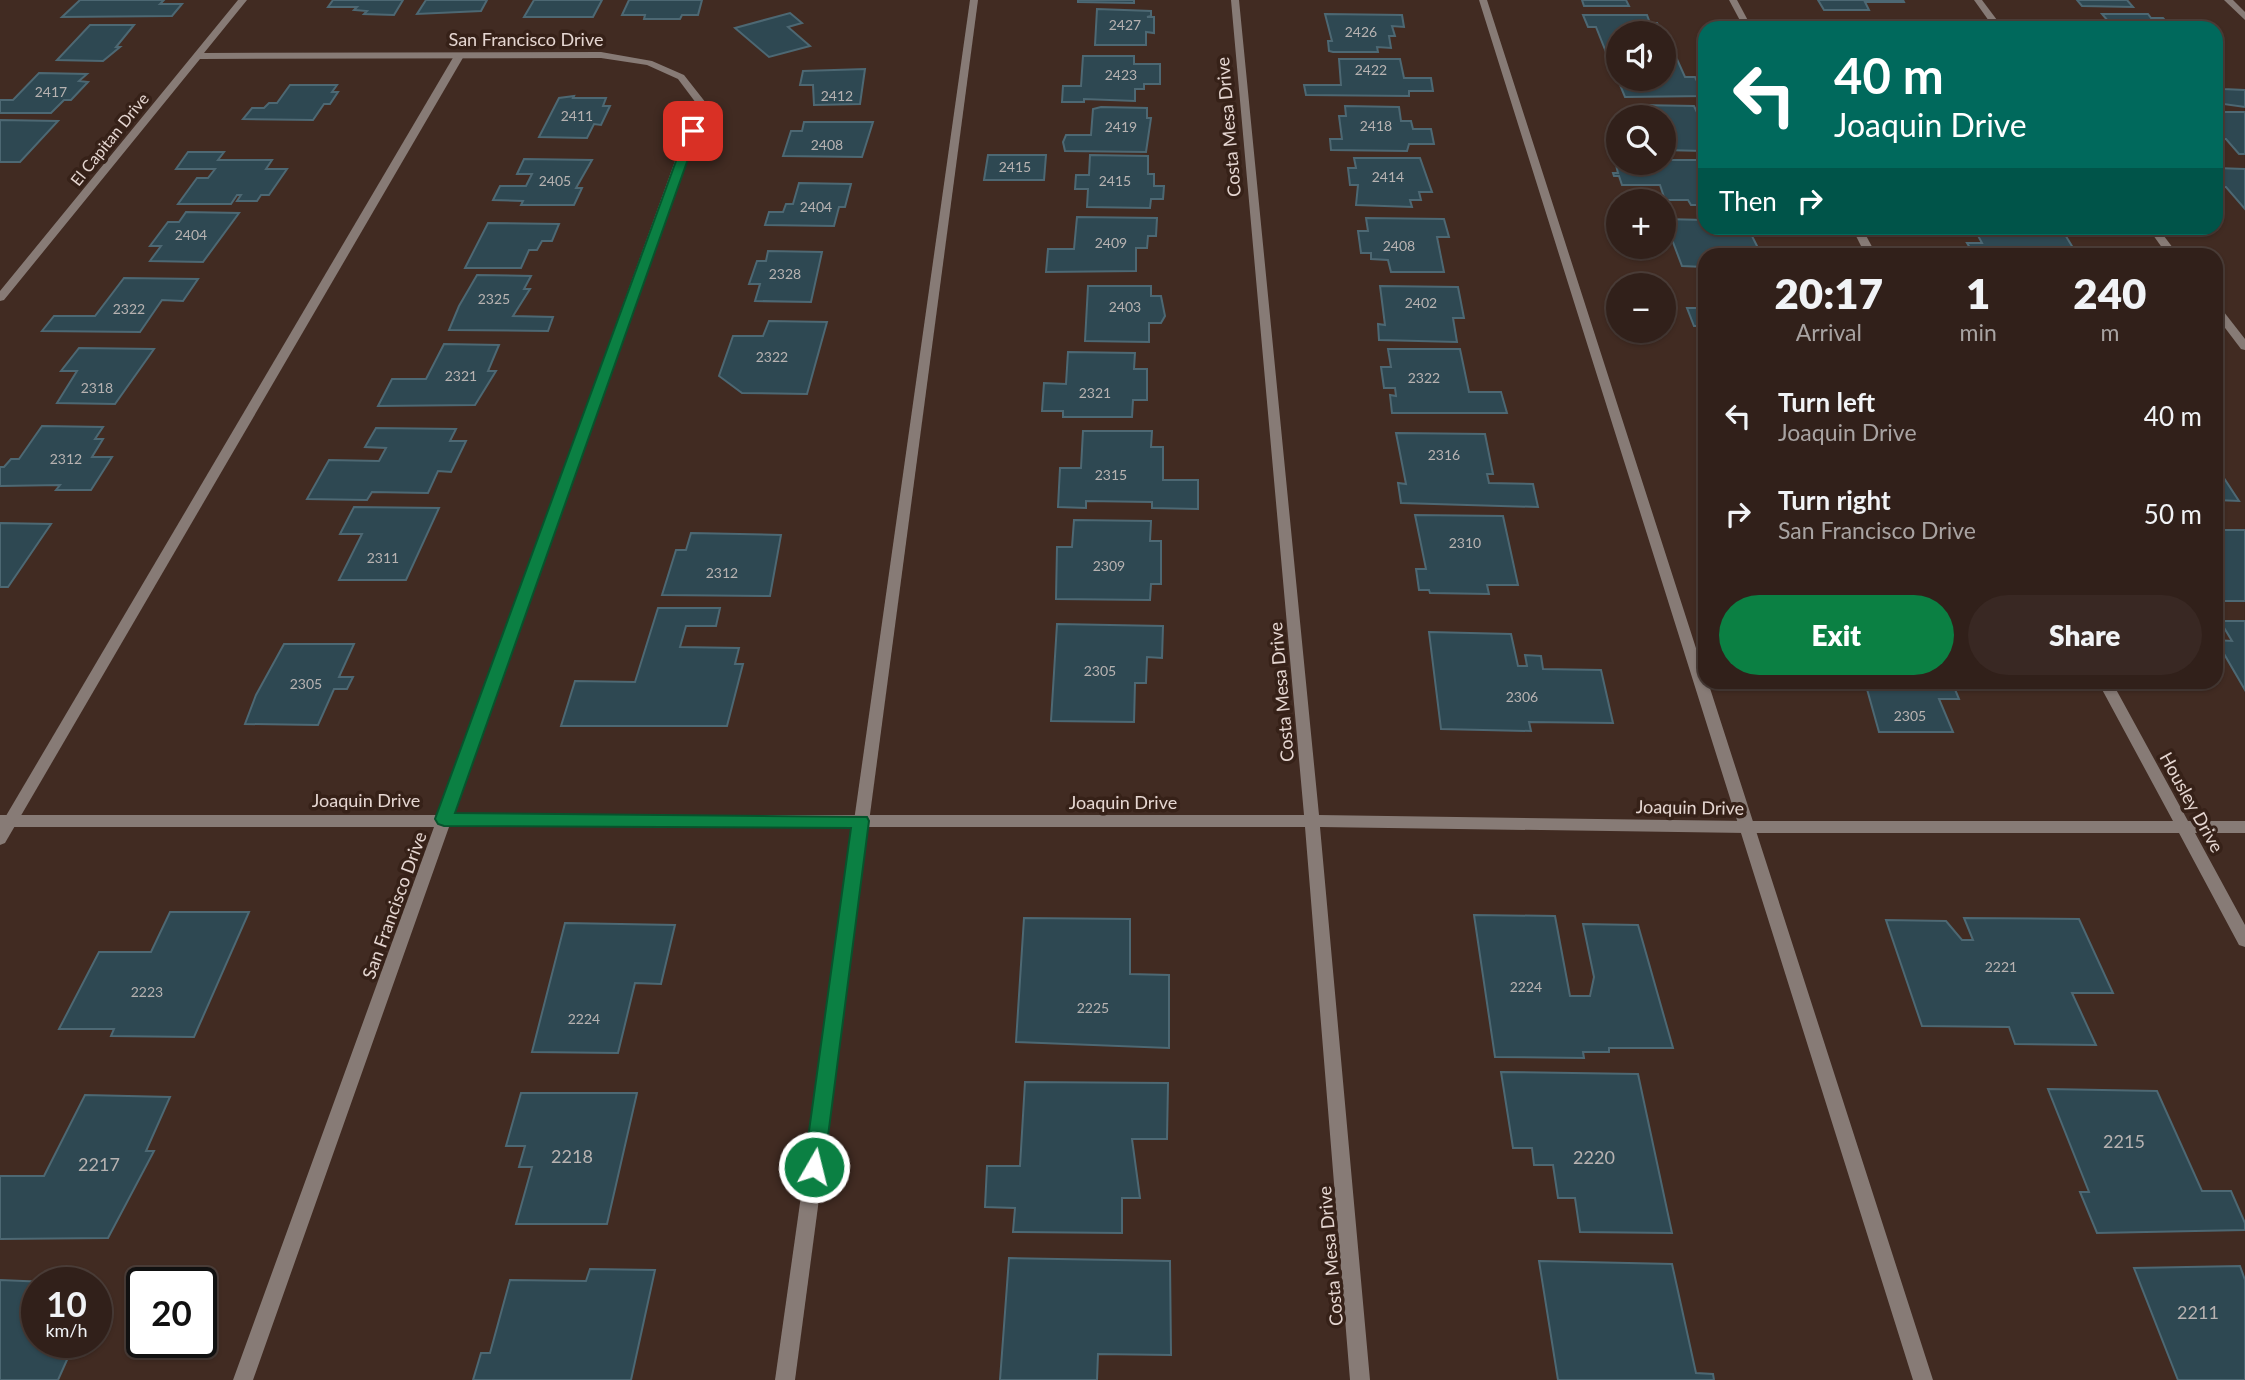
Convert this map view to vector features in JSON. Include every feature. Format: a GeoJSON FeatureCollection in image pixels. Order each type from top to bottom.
{"type":"FeatureCollection","features":[{"type":"Feature","properties":{"kind":"street","name":"El Capitan Drive"},"geometry":{"type":"LineString","coordinates":[[0,298],[243,0]]}},
{"type":"Feature","properties":{"kind":"street"},"geometry":{"type":"LineString","coordinates":[[785,1380],[974,0]]}},
{"type":"Feature","properties":{"kind":"street","name":"Costa Mesa Drive"},"geometry":{"type":"LineString","coordinates":[[1235,0],[1312,821],[1360,1380]]}},
{"type":"Feature","properties":{"kind":"street"},"geometry":{"type":"LineString","coordinates":[[1483,0],[1698,676]]}},
{"type":"Feature","properties":{"kind":"street"},"geometry":{"type":"LineString","coordinates":[[1733,0],[1744,21]]}},
{"type":"Feature","properties":{"kind":"street"},"geometry":{"type":"LineString","coordinates":[[1978,0],[1994,21]]}},
{"type":"Feature","properties":{"kind":"street"},"geometry":{"type":"LineString","coordinates":[[2228,0],[2245,17]]}},
{"type":"Feature","properties":{"kind":"street","name":"San Francisco Drive"},"geometry":{"type":"LineString","coordinates":[[197,56],[601,55],[649,63],[681,77],[701,103],[243,1380]]}},
{"type":"Feature","properties":{"kind":"street"},"geometry":{"type":"LineString","coordinates":[[0,839],[5,821],[459,56]]}},
{"type":"Feature","properties":{"kind":"street"},"geometry":{"type":"LineString","coordinates":[[2223,318],[2245,347]]}},
{"type":"Feature","properties":{"kind":"street"},"geometry":{"type":"LineString","coordinates":[[1702,689],[1923,1380]]}},
{"type":"Feature","properties":{"kind":"street","name":"Housley Drive"},"geometry":{"type":"LineString","coordinates":[[2109,689],[2245,940]]}},
{"type":"Feature","properties":{"kind":"street","name":"Joaquin Drive"},"geometry":{"type":"LineString","coordinates":[[5,821],[1312,821],[1746,827],[2245,827]]}},
{"type":"Feature","properties":{"kind":"building"},"geometry":{"type":"Polygon","coordinates":[[[80,0],[164,0],[160,4],[182,4],[172,16],[62,17],[80,0]]]}},
{"type":"Feature","properties":{"kind":"building"},"geometry":{"type":"Polygon","coordinates":[[[333,0],[403,0],[394,15],[364,14],[367,11],[354,10],[357,7],[328,7],[333,0]]]}},
{"type":"Feature","properties":{"kind":"building"},"geometry":{"type":"Polygon","coordinates":[[[426,0],[487,0],[481,11],[417,14],[426,0]]]}},
{"type":"Feature","properties":{"kind":"building"},"geometry":{"type":"Polygon","coordinates":[[[534,0],[602,0],[593,17],[524,17],[534,0]]]}},
{"type":"Feature","properties":{"kind":"building"},"geometry":{"type":"Polygon","coordinates":[[[629,0],[702,0],[698,15],[682,15],[680,19],[644,19],[645,15],[622,15],[629,0]]]}},
{"type":"Feature","properties":{"kind":"building"},"geometry":{"type":"Polygon","coordinates":[[[1134,0],[1134,3],[1078,2],[1134,0]]]}},
{"type":"Feature","properties":{"kind":"building"},"geometry":{"type":"Polygon","coordinates":[[[1582,0],[1626,0],[1629,6],[1584,6],[1582,0]]]}},
{"type":"Feature","properties":{"kind":"building"},"geometry":{"type":"Polygon","coordinates":[[[1818,0],[1904,2],[1865,2],[1869,10],[1824,10],[1818,0]]]}},
{"type":"Feature","properties":{"kind":"building"},"geometry":{"type":"Polygon","coordinates":[[[2077,0],[2127,0],[2133,7],[2082,6],[2077,0]]]}},
{"type":"Feature","properties":{"kind":"building"},"geometry":{"type":"Polygon","coordinates":[[[1097,9],[1151,11],[1151,16],[1147,17],[1154,17],[1154,33],[1146,32],[1146,45],[1095,45],[1097,9]]]}},
{"type":"Feature","properties":{"kind":"building"},"geometry":{"type":"Polygon","coordinates":[[[790,13],[802,23],[788,27],[810,46],[769,57],[735,28],[790,13]]]}},
{"type":"Feature","properties":{"kind":"building"},"geometry":{"type":"Polygon","coordinates":[[[1325,14],[1402,15],[1404,27],[1392,26],[1395,36],[1389,36],[1391,48],[1377,47],[1378,52],[1333,52],[1329,51],[1328,41],[1332,41],[1325,14]]]}},
{"type":"Feature","properties":{"kind":"building"},"geometry":{"type":"Polygon","coordinates":[[[2102,14],[2148,14],[2151,18],[2163,18],[2166,21],[2108,21],[2102,14]]]}},
{"type":"Feature","properties":{"kind":"building"},"geometry":{"type":"Polygon","coordinates":[[[1583,15],[1647,15],[1649,21],[1606,21],[1606,52],[1596,27],[1588,27],[1583,15]]]}},
{"type":"Feature","properties":{"kind":"building"},"geometry":{"type":"Polygon","coordinates":[[[90,25],[134,25],[116,47],[120,47],[103,61],[57,60],[90,25]]]}},
{"type":"Feature","properties":{"kind":"building"},"geometry":{"type":"Polygon","coordinates":[[[1083,56],[1134,56],[1134,64],[1160,64],[1160,84],[1144,84],[1144,89],[1135,89],[1135,101],[1084,99],[1084,102],[1062,102],[1063,86],[1081,86],[1083,56]]]}},
{"type":"Feature","properties":{"kind":"building"},"geometry":{"type":"Polygon","coordinates":[[[1676,57],[1685,77],[1695,77],[1698,96],[1625,97],[1623,91],[1676,91],[1676,57]]]}},
{"type":"Feature","properties":{"kind":"building"},"geometry":{"type":"Polygon","coordinates":[[[1339,59],[1400,59],[1404,78],[1431,78],[1433,91],[1409,91],[1409,96],[1306,95],[1304,85],[1341,85],[1339,59]]]}},
{"type":"Feature","properties":{"kind":"building"},"geometry":{"type":"Polygon","coordinates":[[[865,69],[860,104],[814,105],[813,85],[800,85],[803,71],[865,69]]]}},
{"type":"Feature","properties":{"kind":"building"},"geometry":{"type":"Polygon","coordinates":[[[39,73],[87,74],[79,81],[88,82],[71,100],[64,100],[51,113],[0,113],[0,100],[13,100],[39,73]]]}},
{"type":"Feature","properties":{"kind":"building"},"geometry":{"type":"Polygon","coordinates":[[[290,85],[337,85],[332,92],[338,92],[330,104],[324,104],[313,120],[243,119],[252,108],[264,108],[269,103],[277,103],[290,85]]]}},
{"type":"Feature","properties":{"kind":"building"},"geometry":{"type":"Polygon","coordinates":[[[2223,89],[2245,90],[2245,107],[2223,104],[2223,89]]]}},
{"type":"Feature","properties":{"kind":"building"},"geometry":{"type":"Polygon","coordinates":[[[574,96],[573,98],[606,98],[603,106],[610,106],[601,125],[594,124],[587,138],[539,137],[559,98],[574,96]]]}},
{"type":"Feature","properties":{"kind":"building"},"geometry":{"type":"Polygon","coordinates":[[[1345,106],[1399,107],[1401,121],[1411,121],[1413,129],[1431,129],[1434,144],[1409,144],[1407,151],[1331,150],[1330,139],[1342,139],[1339,116],[1346,116],[1345,106]]]}},
{"type":"Feature","properties":{"kind":"building"},"geometry":{"type":"Polygon","coordinates":[[[1676,106],[1694,106],[1698,114],[1698,151],[1676,150],[1676,106]]]}},
{"type":"Feature","properties":{"kind":"building"},"geometry":{"type":"Polygon","coordinates":[[[1147,108],[1147,118],[1151,118],[1146,152],[1065,151],[1063,142],[1066,135],[1091,135],[1093,109],[1147,108]]]}},
{"type":"Feature","properties":{"kind":"building"},"geometry":{"type":"Polygon","coordinates":[[[2223,112],[2245,112],[2245,154],[2239,154],[2223,139],[2223,112]]]}},
{"type":"Feature","properties":{"kind":"building"},"geometry":{"type":"Polygon","coordinates":[[[0,120],[58,121],[20,162],[0,162],[0,120]]]}},
{"type":"Feature","properties":{"kind":"building"},"geometry":{"type":"Polygon","coordinates":[[[804,122],[873,122],[862,157],[783,156],[791,131],[802,131],[804,122]]]}},
{"type":"Feature","properties":{"kind":"building"},"geometry":{"type":"Polygon","coordinates":[[[188,152],[224,152],[218,160],[272,160],[266,169],[287,169],[269,195],[261,195],[257,201],[237,201],[241,195],[237,195],[231,204],[178,204],[197,178],[208,178],[215,169],[176,169],[188,152]]]}},
{"type":"Feature","properties":{"kind":"building"},"geometry":{"type":"Polygon","coordinates":[[[988,155],[1046,155],[1044,180],[984,180],[988,155]]]}},
{"type":"Feature","properties":{"kind":"building"},"geometry":{"type":"Polygon","coordinates":[[[1090,155],[1148,156],[1148,174],[1154,174],[1154,186],[1164,186],[1163,199],[1151,199],[1150,208],[1087,207],[1088,189],[1075,189],[1076,175],[1089,175],[1090,155]]]}},
{"type":"Feature","properties":{"kind":"building"},"geometry":{"type":"Polygon","coordinates":[[[1354,158],[1420,158],[1432,192],[1419,192],[1421,200],[1410,200],[1412,207],[1356,205],[1358,185],[1350,185],[1348,168],[1356,168],[1354,158]]]}},
{"type":"Feature","properties":{"kind":"building"},"geometry":{"type":"Polygon","coordinates":[[[524,159],[592,160],[576,188],[582,188],[574,205],[521,205],[523,201],[493,200],[500,186],[526,186],[532,174],[517,174],[524,159]]]}},
{"type":"Feature","properties":{"kind":"building"},"geometry":{"type":"Polygon","coordinates":[[[1676,160],[1698,160],[1698,205],[1691,205],[1688,200],[1676,200],[1676,189],[1661,189],[1660,185],[1622,185],[1619,176],[1614,176],[1676,175],[1676,160]]]}},
{"type":"Feature","properties":{"kind":"building"},"geometry":{"type":"Polygon","coordinates":[[[2223,168],[2245,169],[2245,209],[2226,187],[2223,187],[2223,168]]]}},
{"type":"Feature","properties":{"kind":"building"},"geometry":{"type":"Polygon","coordinates":[[[799,183],[851,184],[845,207],[839,207],[834,226],[765,225],[769,212],[783,212],[786,204],[793,204],[799,183]]]}},
{"type":"Feature","properties":{"kind":"building"},"geometry":{"type":"Polygon","coordinates":[[[186,212],[239,213],[203,262],[150,261],[161,246],[150,246],[168,222],[179,222],[186,212]]]}},
{"type":"Feature","properties":{"kind":"building"},"geometry":{"type":"Polygon","coordinates":[[[1077,217],[1157,218],[1156,236],[1148,236],[1147,248],[1136,248],[1136,271],[1046,272],[1048,249],[1074,249],[1077,217]]]}},
{"type":"Feature","properties":{"kind":"building"},"geometry":{"type":"Polygon","coordinates":[[[1366,218],[1444,219],[1449,237],[1437,237],[1444,272],[1391,272],[1388,260],[1371,259],[1371,253],[1361,253],[1358,231],[1368,231],[1366,218]]]}},
{"type":"Feature","properties":{"kind":"building"},"geometry":{"type":"Polygon","coordinates":[[[1676,219],[1698,220],[1698,235],[1752,235],[1758,248],[1698,248],[1698,267],[1682,266],[1676,250],[1676,219]]]}},
{"type":"Feature","properties":{"kind":"building"},"geometry":{"type":"Polygon","coordinates":[[[488,223],[559,224],[552,241],[542,241],[537,250],[529,250],[521,268],[465,268],[488,223]]]}},
{"type":"Feature","properties":{"kind":"building"},"geometry":{"type":"Polygon","coordinates":[[[1978,235],[2065,235],[2073,248],[1970,248],[1967,243],[1982,243],[1978,235]]]}},
{"type":"Feature","properties":{"kind":"building"},"geometry":{"type":"Polygon","coordinates":[[[768,251],[822,252],[811,302],[755,301],[760,284],[749,284],[757,261],[766,261],[768,251]]]}},
{"type":"Feature","properties":{"kind":"building"},"geometry":{"type":"Polygon","coordinates":[[[477,275],[531,276],[524,289],[530,289],[513,316],[553,317],[548,331],[449,330],[477,275]]]}},
{"type":"Feature","properties":{"kind":"building"},"geometry":{"type":"Polygon","coordinates":[[[124,278],[198,279],[183,301],[162,300],[140,332],[42,331],[54,316],[95,316],[124,278]]]}},
{"type":"Feature","properties":{"kind":"building"},"geometry":{"type":"Polygon","coordinates":[[[1088,286],[1151,286],[1151,296],[1161,296],[1165,316],[1161,323],[1149,323],[1149,342],[1085,341],[1088,286]]]}},
{"type":"Feature","properties":{"kind":"building"},"geometry":{"type":"Polygon","coordinates":[[[1380,286],[1458,287],[1464,318],[1453,318],[1457,342],[1379,340],[1378,324],[1385,325],[1380,286]]]}},
{"type":"Feature","properties":{"kind":"building"},"geometry":{"type":"Polygon","coordinates":[[[1687,308],[1698,308],[1698,326],[1694,326],[1687,308]]]}},
{"type":"Feature","properties":{"kind":"building"},"geometry":{"type":"Polygon","coordinates":[[[769,321],[827,322],[807,394],[742,393],[719,376],[733,336],[763,336],[769,321]]]}},
{"type":"Feature","properties":{"kind":"building"},"geometry":{"type":"Polygon","coordinates":[[[444,344],[499,345],[488,371],[496,371],[475,405],[378,406],[392,379],[426,379],[444,344]]]}},
{"type":"Feature","properties":{"kind":"building"},"geometry":{"type":"Polygon","coordinates":[[[79,348],[154,349],[115,404],[57,403],[77,371],[61,371],[79,348]]]}},
{"type":"Feature","properties":{"kind":"building"},"geometry":{"type":"Polygon","coordinates":[[[1388,349],[1460,349],[1469,392],[1501,392],[1507,413],[1392,413],[1390,395],[1396,396],[1395,388],[1384,388],[1381,367],[1391,367],[1388,349]]]}},
{"type":"Feature","properties":{"kind":"building"},"geometry":{"type":"Polygon","coordinates":[[[1068,352],[1135,353],[1134,369],[1147,369],[1147,400],[1133,400],[1132,417],[1063,417],[1063,411],[1042,411],[1044,383],[1066,384],[1068,352]]]}},
{"type":"Feature","properties":{"kind":"building"},"geometry":{"type":"Polygon","coordinates":[[[42,426],[103,427],[95,439],[103,439],[92,457],[112,457],[91,490],[56,490],[60,485],[0,486],[0,467],[4,467],[11,459],[19,459],[42,426]]]}},
{"type":"Feature","properties":{"kind":"building"},"geometry":{"type":"Polygon","coordinates":[[[376,428],[456,429],[450,441],[466,441],[451,472],[438,471],[428,493],[372,492],[367,500],[307,499],[329,460],[379,461],[386,448],[365,447],[376,428]]]}},
{"type":"Feature","properties":{"kind":"building"},"geometry":{"type":"Polygon","coordinates":[[[1083,431],[1152,431],[1151,447],[1163,447],[1163,480],[1198,480],[1198,509],[1152,508],[1152,502],[1086,501],[1086,508],[1058,507],[1060,468],[1081,468],[1083,431]]]}},
{"type":"Feature","properties":{"kind":"building"},"geometry":{"type":"Polygon","coordinates":[[[1396,433],[1485,434],[1493,474],[1487,474],[1489,483],[1533,484],[1538,507],[1401,503],[1398,483],[1406,484],[1396,433]]]}},
{"type":"Feature","properties":{"kind":"building"},"geometry":{"type":"Polygon","coordinates":[[[2223,477],[2239,501],[2223,500],[2223,477]]]}},
{"type":"Feature","properties":{"kind":"building"},"geometry":{"type":"Polygon","coordinates":[[[354,507],[439,508],[406,580],[339,580],[362,534],[340,534],[354,507]]]}},
{"type":"Feature","properties":{"kind":"building"},"geometry":{"type":"Polygon","coordinates":[[[1415,515],[1503,516],[1518,585],[1487,585],[1489,594],[1430,593],[1429,590],[1419,590],[1416,569],[1426,569],[1415,515]]]}},
{"type":"Feature","properties":{"kind":"building"},"geometry":{"type":"Polygon","coordinates":[[[1074,520],[1151,521],[1150,541],[1161,541],[1161,584],[1151,584],[1150,600],[1056,599],[1057,547],[1072,547],[1074,520]]]}},
{"type":"Feature","properties":{"kind":"building"},"geometry":{"type":"Polygon","coordinates":[[[0,523],[51,524],[8,587],[0,587],[0,523]]]}},
{"type":"Feature","properties":{"kind":"building"},"geometry":{"type":"Polygon","coordinates":[[[2223,530],[2245,530],[2245,601],[2223,601],[2223,530]]]}},
{"type":"Feature","properties":{"kind":"building"},"geometry":{"type":"Polygon","coordinates":[[[691,533],[781,535],[770,596],[662,595],[676,550],[686,550],[691,533]]]}},
{"type":"Feature","properties":{"kind":"building"},"geometry":{"type":"Polygon","coordinates":[[[658,608],[720,608],[716,626],[686,626],[680,647],[739,648],[735,664],[743,664],[727,726],[561,726],[575,681],[635,682],[658,608]]]}},
{"type":"Feature","properties":{"kind":"building"},"geometry":{"type":"Polygon","coordinates":[[[2223,621],[2245,621],[2245,690],[2223,652],[2223,640],[2232,641],[2223,621]]]}},
{"type":"Feature","properties":{"kind":"building"},"geometry":{"type":"Polygon","coordinates":[[[1057,624],[1163,626],[1162,658],[1147,657],[1146,683],[1135,683],[1134,722],[1051,721],[1057,624]]]}},
{"type":"Feature","properties":{"kind":"building"},"geometry":{"type":"Polygon","coordinates":[[[1429,632],[1511,634],[1518,666],[1527,666],[1525,655],[1541,656],[1543,669],[1601,670],[1613,723],[1529,722],[1531,731],[1441,729],[1429,632]]]}},
{"type":"Feature","properties":{"kind":"building"},"geometry":{"type":"Polygon","coordinates":[[[284,644],[354,644],[339,677],[353,677],[347,689],[334,689],[318,725],[245,724],[256,695],[284,644]]]}},
{"type":"Feature","properties":{"kind":"building"},"geometry":{"type":"Polygon","coordinates":[[[1867,689],[1955,689],[1959,699],[1939,699],[1953,732],[1879,732],[1867,689]]]}},
{"type":"Feature","properties":{"kind":"building"},"geometry":{"type":"Polygon","coordinates":[[[170,912],[249,912],[194,1037],[111,1036],[114,1029],[59,1029],[99,952],[151,952],[170,912]]]}},
{"type":"Feature","properties":{"kind":"building"},"geometry":{"type":"Polygon","coordinates":[[[1474,915],[1555,916],[1570,996],[1590,996],[1594,977],[1583,924],[1638,925],[1673,1048],[1609,1048],[1609,1052],[1583,1052],[1584,1058],[1495,1057],[1474,915]]]}},
{"type":"Feature","properties":{"kind":"building"},"geometry":{"type":"Polygon","coordinates":[[[1024,918],[1130,919],[1130,974],[1169,975],[1169,1048],[1016,1042],[1024,918]]]}},
{"type":"Feature","properties":{"kind":"building"},"geometry":{"type":"Polygon","coordinates":[[[1964,918],[2079,919],[2113,993],[2072,993],[2096,1045],[2015,1044],[2009,1027],[1922,1026],[1886,920],[1946,921],[1962,940],[1973,940],[1964,918]]]}},
{"type":"Feature","properties":{"kind":"building"},"geometry":{"type":"Polygon","coordinates":[[[565,923],[675,925],[661,984],[635,983],[618,1053],[532,1052],[565,923]]]}},
{"type":"Feature","properties":{"kind":"building"},"geometry":{"type":"Polygon","coordinates":[[[1501,1072],[1638,1074],[1672,1233],[1580,1232],[1575,1198],[1558,1198],[1553,1165],[1534,1165],[1532,1148],[1513,1148],[1501,1072]]]}},
{"type":"Feature","properties":{"kind":"building"},"geometry":{"type":"Polygon","coordinates":[[[1025,1082],[1168,1083],[1167,1139],[1132,1139],[1140,1198],[1122,1198],[1122,1233],[1013,1232],[1015,1208],[985,1207],[987,1166],[1020,1166],[1025,1082]]]}},
{"type":"Feature","properties":{"kind":"building"},"geometry":{"type":"Polygon","coordinates":[[[2048,1089],[2157,1091],[2202,1191],[2231,1191],[2245,1223],[2245,1230],[2097,1233],[2080,1192],[2089,1192],[2048,1089]]]}},
{"type":"Feature","properties":{"kind":"building"},"geometry":{"type":"Polygon","coordinates":[[[521,1093],[637,1093],[607,1224],[516,1224],[532,1167],[519,1167],[525,1146],[506,1146],[521,1093]]]}},
{"type":"Feature","properties":{"kind":"building"},"geometry":{"type":"Polygon","coordinates":[[[85,1095],[170,1097],[146,1151],[154,1151],[108,1238],[0,1239],[0,1176],[44,1176],[85,1095]]]}},
{"type":"Feature","properties":{"kind":"building"},"geometry":{"type":"Polygon","coordinates":[[[1009,1258],[1170,1261],[1171,1355],[1098,1354],[1097,1380],[1000,1380],[1009,1258]]]}},
{"type":"Feature","properties":{"kind":"building"},"geometry":{"type":"Polygon","coordinates":[[[1539,1261],[1672,1264],[1696,1373],[1713,1374],[1714,1380],[1558,1380],[1539,1261]]]}},
{"type":"Feature","properties":{"kind":"building"},"geometry":{"type":"Polygon","coordinates":[[[2240,1266],[2245,1280],[2245,1380],[2178,1380],[2134,1268],[2240,1266]]]}},
{"type":"Feature","properties":{"kind":"building"},"geometry":{"type":"Polygon","coordinates":[[[590,1269],[655,1270],[631,1380],[473,1380],[481,1353],[490,1353],[510,1280],[586,1281],[590,1269]]]}},
{"type":"Feature","properties":{"kind":"building"},"geometry":{"type":"Polygon","coordinates":[[[0,1280],[21,1281],[21,1358],[68,1358],[58,1380],[0,1380],[0,1280]]]}},
{"type":"Feature","properties":{"kind":"route"},"geometry":{"type":"LineString","coordinates":[[693,131],[444,819],[861,821],[814,1167]]}}]}
